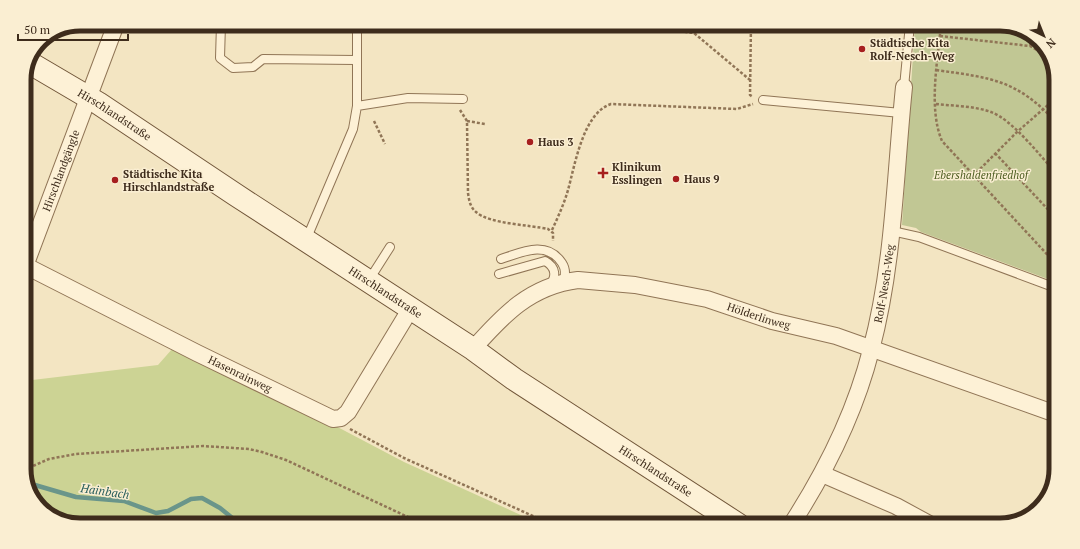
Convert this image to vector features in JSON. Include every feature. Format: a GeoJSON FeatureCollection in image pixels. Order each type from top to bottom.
{"type":"FeatureCollection","features":[{"type":"Feature","properties":{"kind":"street","name":"Hirschlandgängle"},"geometry":{"type":"LineString","coordinates":[[31,249],[113,31]]}},
{"type":"Feature","properties":{"kind":"street","name":"Hirschlandstraße"},"geometry":{"type":"LineString","coordinates":[[34,65],[89,97],[236,195],[473,349],[514,379],[728,518]]}},
{"type":"Feature","properties":{"kind":"street","name":"Rolf-Nesch-Weg"},"geometry":{"type":"LineString","coordinates":[[795,518],[822,474],[856,398],[872,349],[892,231],[904,87]]}},
{"type":"Feature","properties":{"kind":"street","name":"Hasenrainweg"},"geometry":{"type":"LineString","coordinates":[[31,268],[255,382],[328,417],[338,419]]}},
{"type":"Feature","properties":{"kind":"street","name":"Hölderlinweg"},"geometry":{"type":"LineString","coordinates":[[473,349],[508,311],[546,289],[578,280],[635,285],[697,296],[772,321],[836,336],[1049,412]]}},
{"type":"Feature","properties":{"kind":"street"},"geometry":{"type":"LineString","coordinates":[[338,419],[342,418],[348,412],[411,308]]}},
{"type":"Feature","properties":{"kind":"street"},"geometry":{"type":"LineString","coordinates":[[822,474],[896,506],[918,518]]}},
{"type":"Feature","properties":{"kind":"lane"},"geometry":{"type":"LineString","coordinates":[[221,31],[220,58],[234,68],[253,67],[263,59],[356,60]]}},
{"type":"Feature","properties":{"kind":"lane"},"geometry":{"type":"LineString","coordinates":[[304,238],[309,233],[350,137],[357,106],[357,31]]}},
{"type":"Feature","properties":{"kind":"lane","name":"Rolf-Nesch-Weg"},"geometry":{"type":"LineString","coordinates":[[904,87],[909,31]]}},
{"type":"Feature","properties":{"kind":"lane"},"geometry":{"type":"LineString","coordinates":[[357,106],[408,98],[460,99]]}},
{"type":"Feature","properties":{"kind":"lane"},"geometry":{"type":"LineString","coordinates":[[763,100],[901,113]]}},
{"type":"Feature","properties":{"kind":"lane"},"geometry":{"type":"LineString","coordinates":[[892,231],[919,237],[1049,285]]}},
{"type":"Feature","properties":{"kind":"lane"},"geometry":{"type":"LineString","coordinates":[[369,280],[390,247]]}},
{"type":"Feature","properties":{"kind":"lane"},"geometry":{"type":"LineString","coordinates":[[501,258],[535,249],[552,252],[561,261],[565,270],[564,280],[561,284]]}},
{"type":"Feature","properties":{"kind":"lane"},"geometry":{"type":"LineString","coordinates":[[499,274],[545,261],[552,266],[555,272],[553,280],[546,289]]}},
{"type":"Feature","properties":{"kind":"path"},"geometry":{"type":"LineString","coordinates":[[679,31],[694,33],[750,80]]}},
{"type":"Feature","properties":{"kind":"path"},"geometry":{"type":"LineString","coordinates":[[751,31],[750,95],[763,100]]}},
{"type":"Feature","properties":{"kind":"path"},"geometry":{"type":"LineString","coordinates":[[940,31],[936,70],[936,121],[942,141],[1049,257]]}},
{"type":"Feature","properties":{"kind":"path"},"geometry":{"type":"LineString","coordinates":[[940,36],[1024,45]]}},
{"type":"Feature","properties":{"kind":"path"},"geometry":{"type":"LineString","coordinates":[[936,70],[978,76],[1008,85],[1032,98],[1049,114]]}},
{"type":"Feature","properties":{"kind":"path"},"geometry":{"type":"LineString","coordinates":[[460,99],[458,108],[468,121],[468,192],[469,200],[475,211],[494,220],[552,230]]}},
{"type":"Feature","properties":{"kind":"path"},"geometry":{"type":"LineString","coordinates":[[552,252],[552,230],[566,196],[574,166],[590,122],[607,106],[683,105],[738,108],[763,100]]}},
{"type":"Feature","properties":{"kind":"path"},"geometry":{"type":"LineString","coordinates":[[936,104],[990,112],[999,116],[1017,132],[1049,166]]}},
{"type":"Feature","properties":{"kind":"path"},"geometry":{"type":"LineString","coordinates":[[973,176],[1017,132],[1049,104]]}},
{"type":"Feature","properties":{"kind":"path"},"geometry":{"type":"LineString","coordinates":[[374,121],[385,144]]}},
{"type":"Feature","properties":{"kind":"path"},"geometry":{"type":"LineString","coordinates":[[468,121],[485,124]]}},
{"type":"Feature","properties":{"kind":"path"},"geometry":{"type":"LineString","coordinates":[[995,153],[1049,211]]}},
{"type":"Feature","properties":{"kind":"path"},"geometry":{"type":"LineString","coordinates":[[338,419],[345,427],[404,458],[537,518]]}},
{"type":"Feature","properties":{"kind":"path"},"geometry":{"type":"LineString","coordinates":[[31,467],[48,459],[76,454],[203,446],[249,449],[286,460],[410,518]]}},
{"type":"Feature","properties":{"kind":"green space","name":"Ebershaldenfriedhof"},"geometry":{"type":"Polygon","coordinates":[[[915,31],[1000,31],[1010,32],[1022,36],[1024,37],[1024,56],[1043,56],[1049,77],[1049,279],[921,232],[916,228],[902,225],[915,31]]]}},
{"type":"Feature","properties":{"kind":"green space"},"geometry":{"type":"Polygon","coordinates":[[[173,348],[328,422],[404,462],[528,518],[82,518],[53,510],[39,496],[32,479],[31,380],[158,365],[173,348]]]}},
{"type":"Feature","properties":{"kind":"waterway","name":"Hainbach"},"geometry":{"type":"LineString","coordinates":[[34,485],[76,497],[124,501],[156,513],[168,511],[191,499],[202,498],[220,508],[232,518]]}},
{"type":"Feature","properties":{"kind":"place","name":"Städtische Kita Rolf-Nesch-Weg"},"geometry":{"type":"Point","coordinates":[862,49]}},
{"type":"Feature","properties":{"kind":"place","name":"Haus 3"},"geometry":{"type":"Point","coordinates":[530,142]}},
{"type":"Feature","properties":{"kind":"place","name":"Klinikum Esslingen"},"geometry":{"type":"Point","coordinates":[603,173]}},
{"type":"Feature","properties":{"kind":"place","name":"Haus 9"},"geometry":{"type":"Point","coordinates":[676,179]}},
{"type":"Feature","properties":{"kind":"place","name":"Städtische Kita Hirschlandstraße"},"geometry":{"type":"Point","coordinates":[115,180]}}]}
